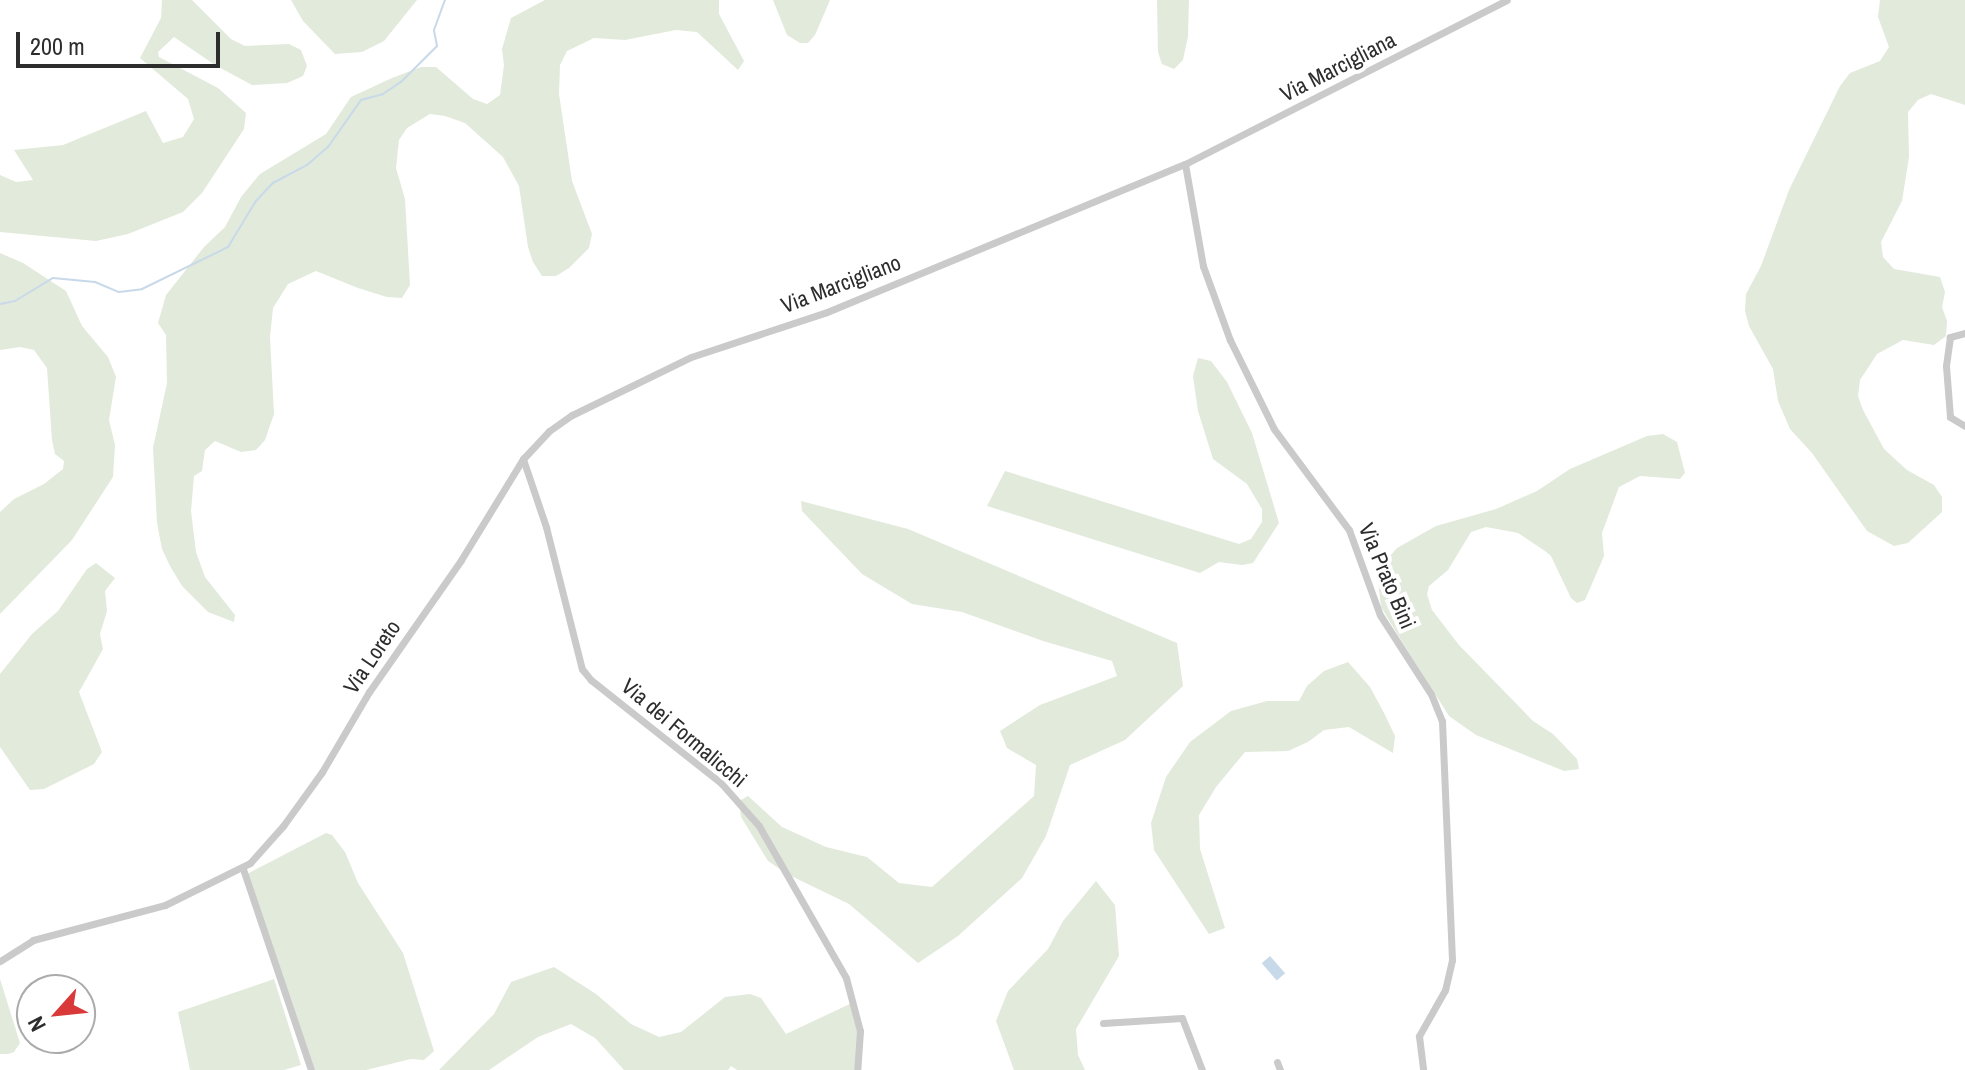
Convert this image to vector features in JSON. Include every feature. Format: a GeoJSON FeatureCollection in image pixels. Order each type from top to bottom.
{"type":"FeatureCollection","features":[{"type":"Feature","properties":{"kind":"street","name":"Via Marcigliana"},"geometry":{"type":"LineString","coordinates":[[1185,164],[1507,0]]}},
{"type":"Feature","properties":{"kind":"street","name":"Via Marcigliano"},"geometry":{"type":"LineString","coordinates":[[523,459],[561,422],[658,371],[827,312],[1185,164]]}},
{"type":"Feature","properties":{"kind":"street","name":"Via Prato Bini"},"geometry":{"type":"LineString","coordinates":[[1185,164],[1205,273],[1230,340],[1276,433],[1349,530],[1380,615],[1433,699],[1442,721],[1452,965],[1443,994],[1419,1036],[1418,1051],[1423,1070]]}},
{"type":"Feature","properties":{"kind":"street"},"geometry":{"type":"LineString","coordinates":[[1965,333],[1950,337],[1946,366],[1950,417],[1965,426]]}},
{"type":"Feature","properties":{"kind":"street","name":"Via Loreto"},"geometry":{"type":"LineString","coordinates":[[0,961],[33,940],[160,907],[243,869],[283,826],[322,772],[369,692],[461,560],[523,459]]}},
{"type":"Feature","properties":{"kind":"street","name":"Via dei Formalicchi"},"geometry":{"type":"LineString","coordinates":[[523,459],[546,527],[582,669],[594,682],[715,778],[759,826],[846,978],[860,1031],[857,1070]]}},
{"type":"Feature","properties":{"kind":"street"},"geometry":{"type":"LineString","coordinates":[[243,869],[311,1070]]}},
{"type":"Feature","properties":{"kind":"street"},"geometry":{"type":"LineString","coordinates":[[1103,1023],[1182,1018],[1187,1024],[1202,1070]]}},
{"type":"Feature","properties":{"kind":"green space"},"geometry":{"type":"Polygon","coordinates":[[[162,0],[192,0],[231,39],[245,46],[289,44],[301,50],[307,66],[303,76],[287,83],[252,85],[174,37],[158,52],[159,57],[218,88],[246,113],[244,129],[202,193],[183,212],[128,234],[96,241],[0,232],[0,175],[16,182],[33,180],[14,150],[63,145],[146,111],[163,143],[183,137],[194,119],[188,99],[140,58],[161,18],[162,0]]]}},
{"type":"Feature","properties":{"kind":"green space"},"geometry":{"type":"Polygon","coordinates":[[[291,0],[417,0],[384,41],[362,52],[335,54],[303,21],[291,0]]]}},
{"type":"Feature","properties":{"kind":"green space"},"geometry":{"type":"Polygon","coordinates":[[[545,0],[719,0],[719,14],[744,61],[738,70],[697,32],[676,30],[625,40],[594,38],[567,51],[560,65],[559,94],[572,181],[592,234],[589,248],[556,276],[542,276],[533,262],[519,186],[503,157],[465,123],[445,116],[430,114],[407,128],[399,140],[396,168],[405,199],[410,285],[402,298],[387,297],[316,271],[288,284],[273,308],[270,337],[274,414],[265,440],[256,450],[241,452],[215,441],[205,450],[202,471],[194,476],[191,511],[196,552],[205,577],[235,615],[234,622],[208,612],[182,586],[170,566],[162,549],[157,523],[153,448],[167,383],[166,335],[158,323],[166,295],[204,247],[225,227],[241,197],[260,174],[326,134],[351,97],[421,67],[436,67],[473,99],[487,104],[500,95],[504,65],[502,49],[511,18],[545,0]]]}},
{"type":"Feature","properties":{"kind":"green space"},"geometry":{"type":"Polygon","coordinates":[[[773,0],[830,0],[815,35],[808,43],[800,43],[787,35],[773,0]]]}},
{"type":"Feature","properties":{"kind":"green space"},"geometry":{"type":"Polygon","coordinates":[[[1157,0],[1189,0],[1188,36],[1183,60],[1174,69],[1162,64],[1158,52],[1157,0]]]}},
{"type":"Feature","properties":{"kind":"green space"},"geometry":{"type":"Polygon","coordinates":[[[1880,0],[1965,0],[1965,105],[1931,94],[1918,100],[1908,112],[1909,157],[1902,201],[1881,242],[1883,257],[1894,269],[1940,277],[1945,292],[1942,307],[1947,321],[1946,336],[1934,345],[1903,340],[1877,354],[1860,380],[1858,396],[1884,449],[1907,470],[1934,485],[1942,497],[1942,512],[1908,543],[1894,546],[1867,531],[1812,453],[1790,429],[1778,401],[1773,369],[1749,326],[1745,311],[1746,294],[1761,266],[1789,190],[1840,86],[1850,73],[1880,61],[1889,47],[1878,17],[1880,0]]]}},
{"type":"Feature","properties":{"kind":"green space"},"geometry":{"type":"Polygon","coordinates":[[[0,253],[23,263],[66,291],[82,326],[108,357],[116,377],[109,420],[115,445],[113,477],[72,540],[0,614],[0,512],[14,499],[44,484],[63,469],[64,461],[55,454],[52,440],[47,368],[34,350],[20,347],[0,350],[0,253]]]}},
{"type":"Feature","properties":{"kind":"green space"},"geometry":{"type":"Polygon","coordinates":[[[1198,358],[1211,361],[1227,382],[1252,433],[1279,523],[1253,563],[1219,562],[1200,573],[987,506],[1005,471],[1239,544],[1251,539],[1262,522],[1262,509],[1247,484],[1213,459],[1198,411],[1193,376],[1198,358]]]}},
{"type":"Feature","properties":{"kind":"green space"},"geometry":{"type":"Polygon","coordinates":[[[1663,434],[1677,442],[1685,473],[1680,479],[1640,476],[1619,487],[1602,533],[1604,556],[1585,600],[1577,603],[1571,598],[1551,556],[1545,551],[1518,533],[1486,527],[1471,532],[1448,570],[1429,586],[1427,594],[1432,610],[1459,645],[1533,721],[1553,734],[1577,759],[1579,769],[1564,771],[1476,735],[1449,716],[1381,607],[1377,571],[1397,548],[1436,526],[1496,509],[1537,491],[1570,469],[1647,436],[1663,434]]]}},
{"type":"Feature","properties":{"kind":"green space"},"geometry":{"type":"Polygon","coordinates":[[[801,501],[908,529],[1177,643],[1183,686],[1125,740],[1070,765],[1046,836],[1022,878],[958,936],[918,963],[849,904],[787,874],[768,861],[741,817],[739,801],[748,796],[782,827],[826,847],[867,857],[899,883],[932,887],[1034,796],[1036,765],[1007,748],[1000,731],[1040,705],[1117,676],[1112,661],[1043,641],[962,612],[912,604],[862,574],[802,511],[801,501]]]}},
{"type":"Feature","properties":{"kind":"green space"},"geometry":{"type":"Polygon","coordinates":[[[96,563],[115,578],[105,591],[107,611],[100,634],[103,649],[79,692],[102,752],[94,764],[44,789],[30,790],[0,747],[0,674],[32,634],[58,611],[87,569],[96,563]]]}},
{"type":"Feature","properties":{"kind":"green space"},"geometry":{"type":"Polygon","coordinates":[[[1348,662],[1370,687],[1384,713],[1395,736],[1393,753],[1349,727],[1324,730],[1288,751],[1245,752],[1216,787],[1199,815],[1200,849],[1225,928],[1209,934],[1154,850],[1151,823],[1166,777],[1190,742],[1231,711],[1267,701],[1299,701],[1307,686],[1324,671],[1348,662]]]}},
{"type":"Feature","properties":{"kind":"green space"},"geometry":{"type":"Polygon","coordinates":[[[326,833],[332,835],[345,852],[358,883],[403,953],[434,1051],[424,1060],[411,1059],[366,1070],[314,1070],[247,874],[326,833]]]}},
{"type":"Feature","properties":{"kind":"green space"},"geometry":{"type":"Polygon","coordinates":[[[1096,881],[1115,905],[1119,956],[1076,1029],[1078,1055],[1085,1070],[1014,1070],[996,1021],[1008,991],[1048,949],[1063,921],[1096,881]]]}},
{"type":"Feature","properties":{"kind":"green space"},"geometry":{"type":"Polygon","coordinates":[[[554,967],[596,994],[631,1024],[659,1037],[681,1032],[725,997],[750,994],[761,998],[786,1034],[854,1002],[858,1020],[857,1070],[737,1070],[731,1066],[728,1070],[624,1070],[595,1038],[571,1024],[538,1037],[489,1070],[439,1070],[494,1014],[511,982],[554,967]]]}},
{"type":"Feature","properties":{"kind":"green space"},"geometry":{"type":"Polygon","coordinates":[[[0,979],[16,1030],[16,1049],[0,1054],[0,979]]]}},
{"type":"Feature","properties":{"kind":"green space"},"geometry":{"type":"Polygon","coordinates":[[[274,979],[301,1065],[284,1070],[190,1070],[178,1012],[274,979]]]}},
{"type":"Feature","properties":{"kind":"water"},"geometry":{"type":"Polygon","coordinates":[[[1270,956],[1285,973],[1277,981],[1262,963],[1270,956]]]}},
{"type":"Feature","properties":{"kind":"waterway"},"geometry":{"type":"LineString","coordinates":[[0,304],[15,301],[53,278],[95,282],[119,292],[142,289],[228,247],[256,201],[273,183],[307,165],[328,147],[361,100],[383,94],[401,82],[437,46],[434,30],[445,0]]}}]}
